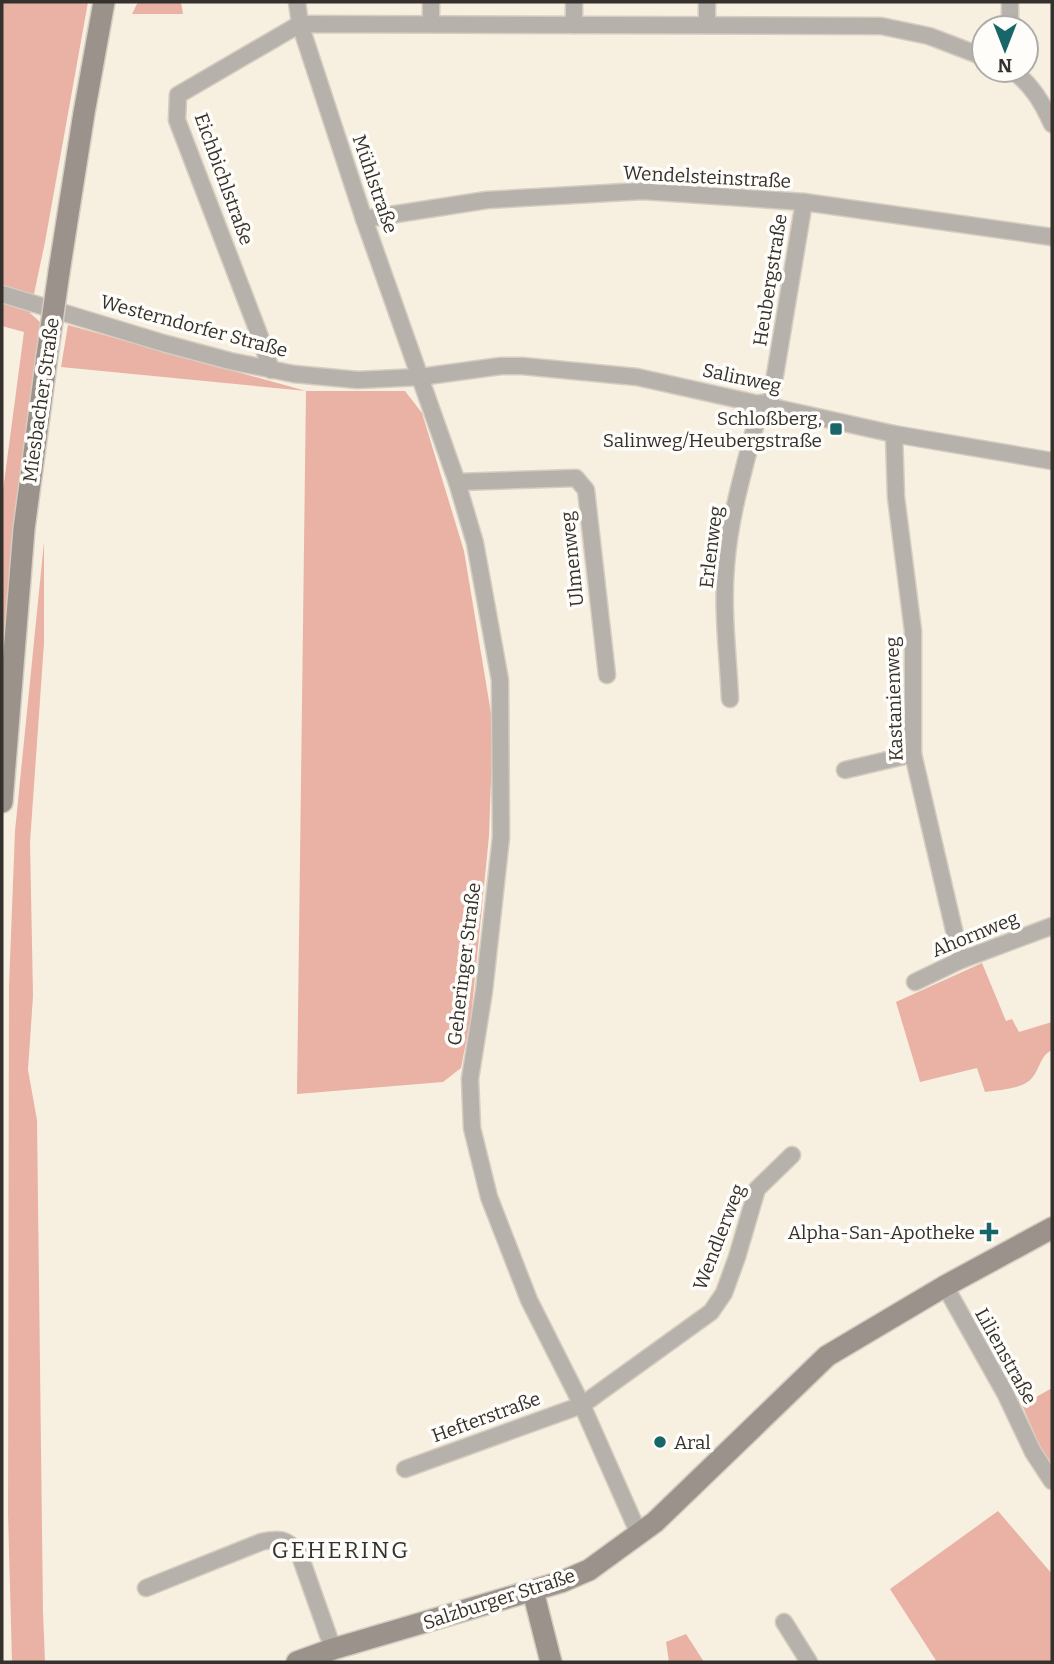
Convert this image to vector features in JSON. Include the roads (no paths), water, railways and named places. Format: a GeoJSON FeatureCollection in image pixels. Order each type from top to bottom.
{"type":"FeatureCollection","features":[{"type":"Feature","properties":{"kind":"main road","name":"Miesbacher Straße"},"geometry":{"type":"LineString","coordinates":[[2,802],[24,529],[59,272],[104,2]]}},
{"type":"Feature","properties":{"kind":"main road","name":"Salzburger Straße"},"geometry":{"type":"LineString","coordinates":[[297,1662],[533,1591],[589,1570],[655,1522],[827,1356],[945,1286],[1052,1228]]}},
{"type":"Feature","properties":{"kind":"main road"},"geometry":{"type":"LineString","coordinates":[[533,1591],[551,1662]]}},
{"type":"Feature","properties":{"kind":"street","name":"Mühlstraße"},"geometry":{"type":"LineString","coordinates":[[297,2],[300,24],[364,219],[420,377]]}},
{"type":"Feature","properties":{"kind":"street"},"geometry":{"type":"LineString","coordinates":[[431,2],[431,24]]}},
{"type":"Feature","properties":{"kind":"street"},"geometry":{"type":"LineString","coordinates":[[574,2],[574,25]]}},
{"type":"Feature","properties":{"kind":"street"},"geometry":{"type":"LineString","coordinates":[[707,2],[707,25]]}},
{"type":"Feature","properties":{"kind":"street"},"geometry":{"type":"LineString","coordinates":[[300,24],[881,26],[929,36],[970,52]]}},
{"type":"Feature","properties":{"kind":"street","name":"Eichbichlstraße"},"geometry":{"type":"LineString","coordinates":[[271,370],[177,120],[178,95],[300,24]]}},
{"type":"Feature","properties":{"kind":"street"},"geometry":{"type":"LineString","coordinates":[[1028,84],[1039,97],[1052,124]]}},
{"type":"Feature","properties":{"kind":"street","name":"Wendelsteinstraße"},"geometry":{"type":"LineString","coordinates":[[364,219],[486,200],[643,191],[804,202],[1049,237]]}},
{"type":"Feature","properties":{"kind":"street","name":"Heubergstraße"},"geometry":{"type":"LineString","coordinates":[[766,404],[804,202]]}},
{"type":"Feature","properties":{"kind":"street","name":"Westerndorfer Straße"},"geometry":{"type":"LineString","coordinates":[[2,294],[163,343],[271,370],[358,380],[420,377]]}},
{"type":"Feature","properties":{"kind":"street","name":"Salinweg"},"geometry":{"type":"LineString","coordinates":[[420,377],[501,366],[637,377],[894,434],[1052,461]]}},
{"type":"Feature","properties":{"kind":"street","name":"Geheringer Straße"},"geometry":{"type":"LineString","coordinates":[[420,377],[475,543],[501,694],[501,836],[484,991],[470,1079],[472,1128],[489,1197],[530,1300],[582,1405],[639,1534]]}},
{"type":"Feature","properties":{"kind":"street","name":"Erlenweg"},"geometry":{"type":"LineString","coordinates":[[730,699],[725,612],[726,565],[737,502],[766,404]]}},
{"type":"Feature","properties":{"kind":"street","name":"Kastanienweg"},"geometry":{"type":"LineString","coordinates":[[894,434],[896,497],[913,631],[914,754],[961,960]]}},
{"type":"Feature","properties":{"kind":"street","name":"Ulmenweg"},"geometry":{"type":"LineString","coordinates":[[457,482],[576,478],[586,490],[607,674]]}},
{"type":"Feature","properties":{"kind":"street"},"geometry":{"type":"LineString","coordinates":[[845,770],[914,754]]}},
{"type":"Feature","properties":{"kind":"street","name":"Ahornweg"},"geometry":{"type":"LineString","coordinates":[[915,982],[961,960],[1052,926]]}},
{"type":"Feature","properties":{"kind":"street","name":"Wendlerweg"},"geometry":{"type":"LineString","coordinates":[[582,1405],[710,1312],[724,1293],[757,1189],[792,1155]]}},
{"type":"Feature","properties":{"kind":"street","name":"Lilienstraße"},"geometry":{"type":"LineString","coordinates":[[945,1286],[1005,1393],[1032,1452],[1052,1481]]}},
{"type":"Feature","properties":{"kind":"street","name":"Hefterstraße"},"geometry":{"type":"LineString","coordinates":[[405,1469],[582,1405]]}},
{"type":"Feature","properties":{"kind":"street"},"geometry":{"type":"LineString","coordinates":[[146,1588],[261,1542],[276,1539],[290,1542],[299,1553],[333,1649]]}},
{"type":"Feature","properties":{"kind":"street"},"geometry":{"type":"LineString","coordinates":[[784,1622],[809,1662]]}},
{"type":"Feature","properties":{"kind":"place","name":"Schloßberg, Salinweg/Heubergstraße"},"geometry":{"type":"Point","coordinates":[836,429]}},
{"type":"Feature","properties":{"kind":"place","name":"Alpha-San-Apotheke"},"geometry":{"type":"Point","coordinates":[989,1232]}},
{"type":"Feature","properties":{"kind":"place","name":"Aral"},"geometry":{"type":"Point","coordinates":[660,1442]}},
{"type":"Feature","properties":{"kind":"district","name":"GEHERING"},"geometry":{"type":"Point","coordinates":[341,1550]}}]}
